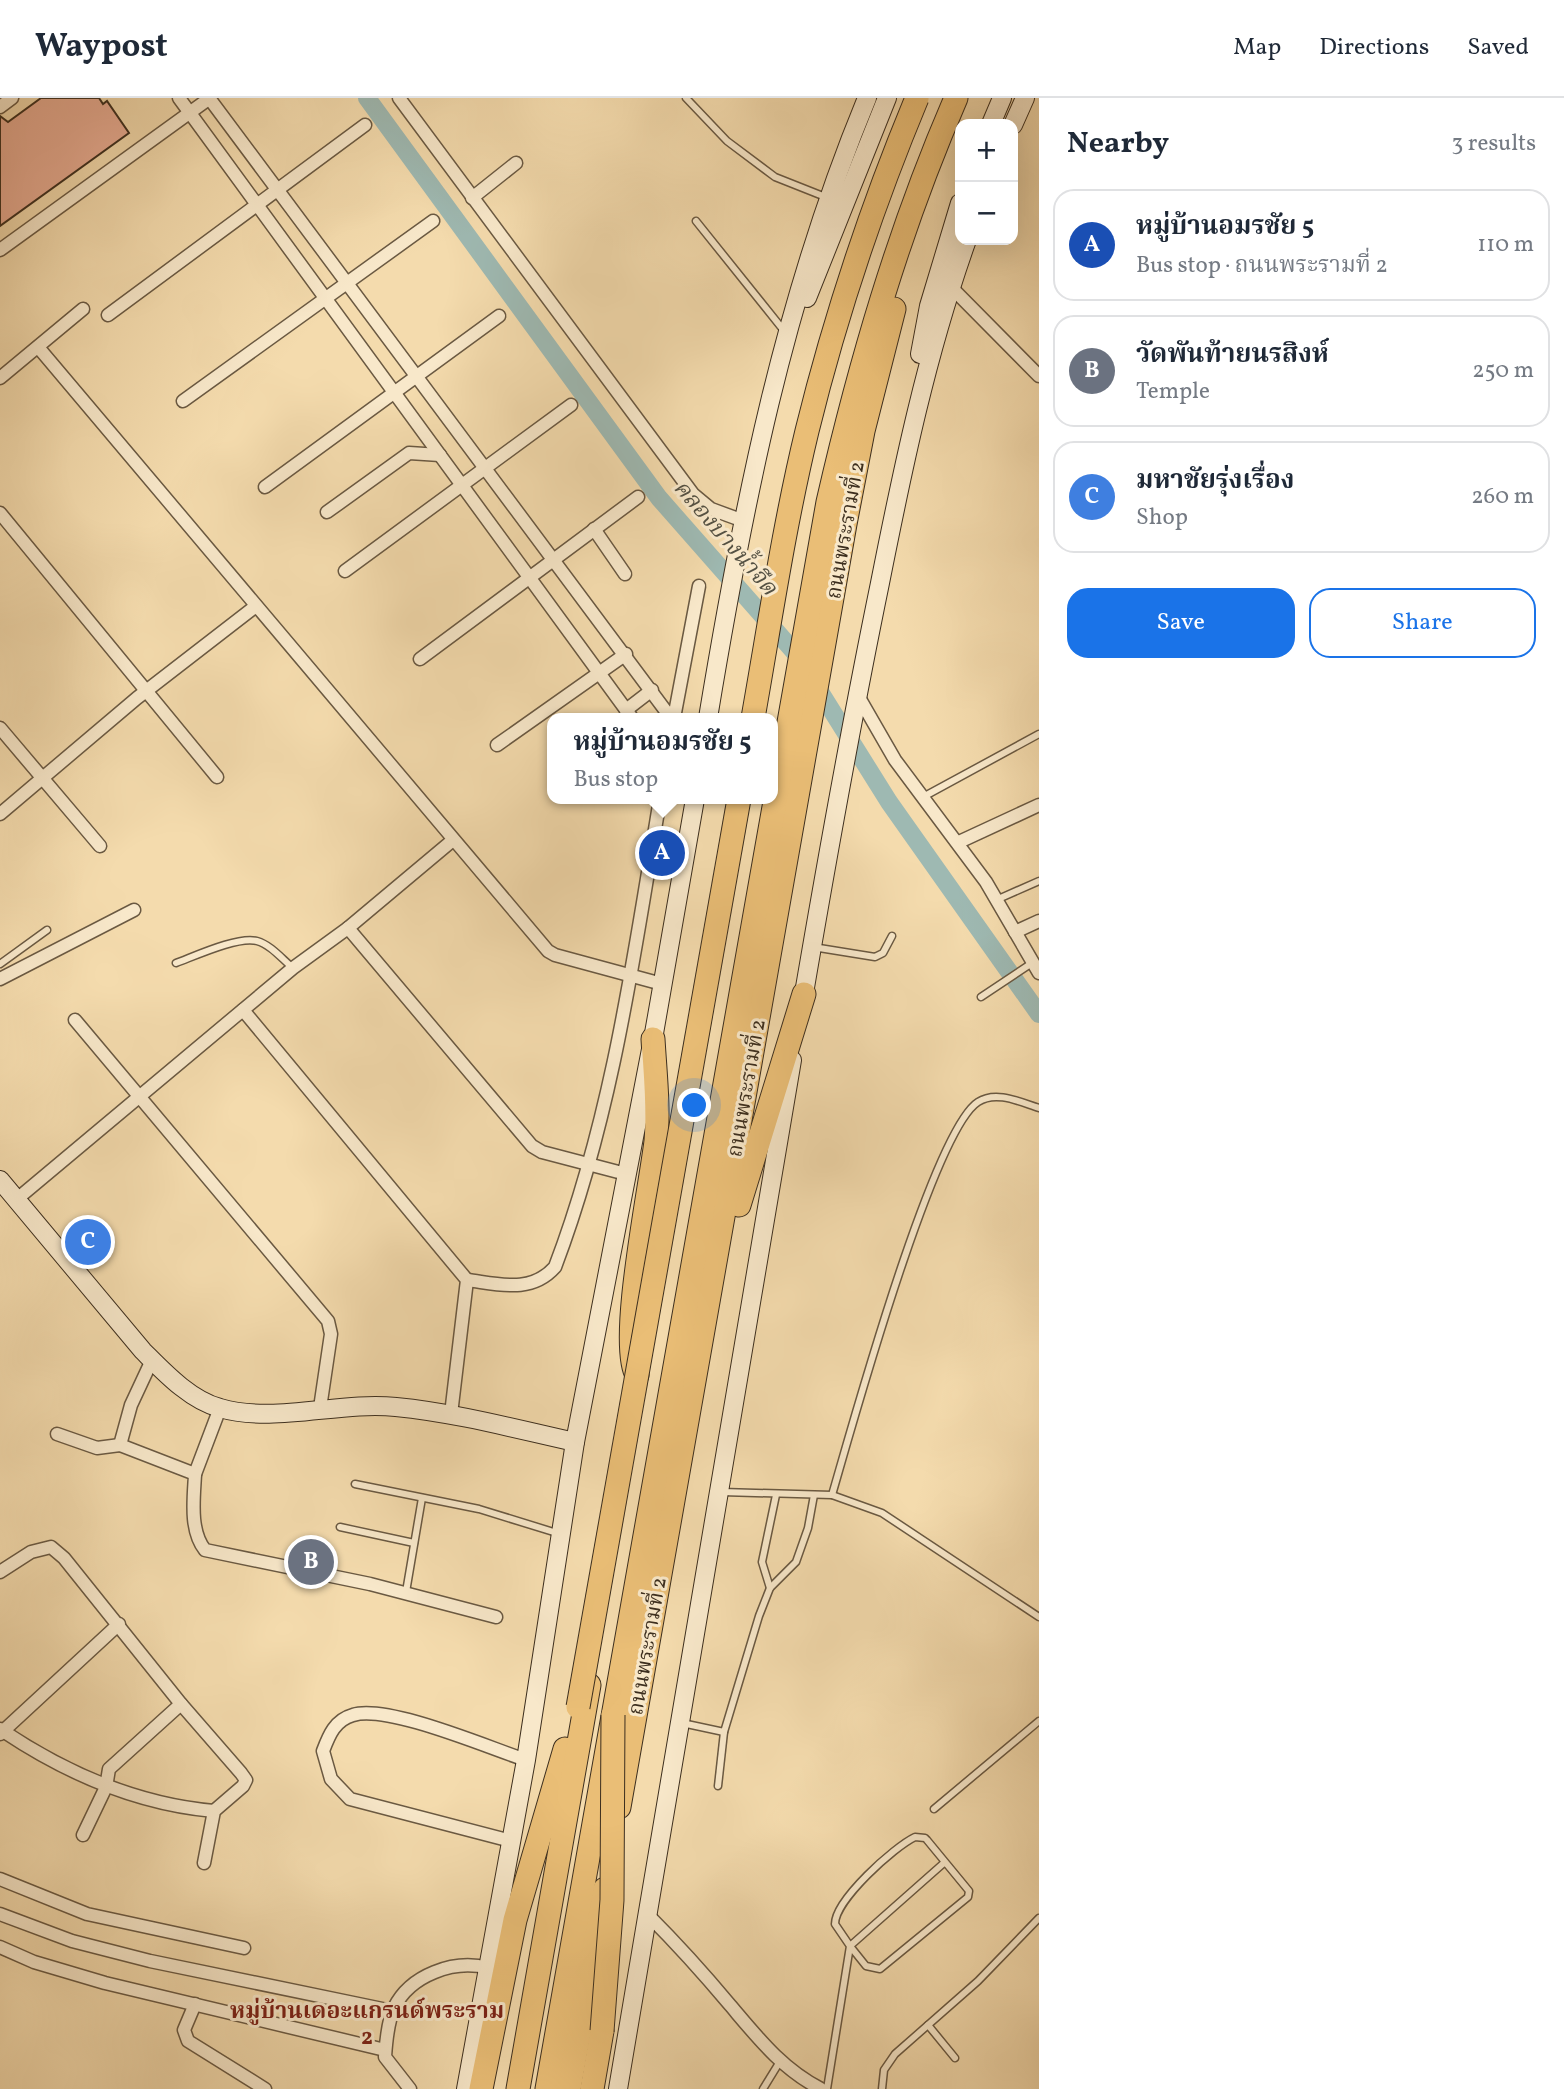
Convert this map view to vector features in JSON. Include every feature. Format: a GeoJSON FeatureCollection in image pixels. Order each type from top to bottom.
{"type":"FeatureCollection","features":[{"type":"Feature","properties":{"kind":"highway"},"geometry":{"type":"LineString","coordinates":[[756,713],[801,475],[886,170],[915,98]]}},
{"type":"Feature","properties":{"kind":"highway"},"geometry":{"type":"LineString","coordinates":[[756,713],[792,500],[807,430],[864,234],[915,98]]}},
{"type":"Feature","properties":{"kind":"highway"},"geometry":{"type":"LineString","coordinates":[[778,784],[828,502],[868,339],[894,256],[956,98]]}},
{"type":"Feature","properties":{"kind":"highway","name":"ถนนพระรามที่ 2"},"geometry":{"type":"LineString","coordinates":[[569,2089],[857,457],[884,342],[939,164],[966,98]]}},
{"type":"Feature","properties":{"kind":"highway"},"geometry":{"type":"LineString","coordinates":[[518,2089],[740,804]]}},
{"type":"Feature","properties":{"kind":"highway"},"geometry":{"type":"LineString","coordinates":[[511,2089],[740,804]]}},
{"type":"Feature","properties":{"kind":"highway"},"geometry":{"type":"LineString","coordinates":[[547,2089],[774,804]]}},
{"type":"Feature","properties":{"kind":"highway"},"geometry":{"type":"LineString","coordinates":[[695,1378],[754,1151],[804,994]]}},
{"type":"Feature","properties":{"kind":"highway"},"geometry":{"type":"LineString","coordinates":[[642,1384],[632,1361],[631,1321],[656,1139],[653,1039]]}},
{"type":"Feature","properties":{"kind":"highway"},"geometry":{"type":"LineString","coordinates":[[481,2089],[515,1920],[578,1707]]}},
{"type":"Feature","properties":{"kind":"highway"},"geometry":{"type":"LineString","coordinates":[[592,2089],[602,2031],[611,1938],[613,1715]]}},
{"type":"Feature","properties":{"kind":"main road"},"geometry":{"type":"LineString","coordinates":[[768,400],[887,98]]}},
{"type":"Feature","properties":{"kind":"main road"},"geometry":{"type":"LineString","coordinates":[[993,119],[1002,98]]}},
{"type":"Feature","properties":{"kind":"main road"},"geometry":{"type":"LineString","coordinates":[[1016,119],[1025,98]]}},
{"type":"Feature","properties":{"kind":"main road"},"geometry":{"type":"LineString","coordinates":[[709,713],[741,520],[785,333],[865,99]]}},
{"type":"Feature","properties":{"kind":"main road"},"geometry":{"type":"LineString","coordinates":[[907,444],[929,306],[955,220]]}},
{"type":"Feature","properties":{"kind":"main road","name":"ถนนพระรามที่ 2"},"geometry":{"type":"LineString","coordinates":[[618,2089],[842,777],[907,444],[950,286],[965,245]]}},
{"type":"Feature","properties":{"kind":"main road"},"geometry":{"type":"LineString","coordinates":[[466,2089],[526,1760],[575,1442],[653,1039],[691,804]]}},
{"type":"Feature","properties":{"kind":"main road"},"geometry":{"type":"LineString","coordinates":[[0,1180],[152,1360],[199,1398],[220,1408],[298,1412],[320,1408],[393,1406],[451,1414],[575,1442]]}},
{"type":"Feature","properties":{"kind":"street"},"geometry":{"type":"LineString","coordinates":[[0,107],[12,98]]}},
{"type":"Feature","properties":{"kind":"street"},"geometry":{"type":"LineString","coordinates":[[179,98],[628,713]]}},
{"type":"Feature","properties":{"kind":"street"},"geometry":{"type":"LineString","coordinates":[[0,250],[209,98],[669,713]]}},
{"type":"Feature","properties":{"kind":"street"},"geometry":{"type":"LineString","coordinates":[[399,98],[694,494],[712,509],[741,520]]}},
{"type":"Feature","properties":{"kind":"street"},"geometry":{"type":"LineString","coordinates":[[108,316],[365,125]]}},
{"type":"Feature","properties":{"kind":"street"},"geometry":{"type":"LineString","coordinates":[[472,198],[516,163]]}},
{"type":"Feature","properties":{"kind":"street"},"geometry":{"type":"LineString","coordinates":[[183,401],[433,221]]}},
{"type":"Feature","properties":{"kind":"street"},"geometry":{"type":"LineString","coordinates":[[950,286],[1039,376]]}},
{"type":"Feature","properties":{"kind":"street"},"geometry":{"type":"LineString","coordinates":[[0,378],[83,309]]}},
{"type":"Feature","properties":{"kind":"street"},"geometry":{"type":"LineString","coordinates":[[265,487],[499,316]]}},
{"type":"Feature","properties":{"kind":"street"},"geometry":{"type":"LineString","coordinates":[[38,347],[548,951],[555,956],[662,984]]}},
{"type":"Feature","properties":{"kind":"street"},"geometry":{"type":"LineString","coordinates":[[345,571],[571,405]]}},
{"type":"Feature","properties":{"kind":"street"},"geometry":{"type":"LineString","coordinates":[[327,512],[409,453],[440,455]]}},
{"type":"Feature","properties":{"kind":"street"},"geometry":{"type":"LineString","coordinates":[[420,659],[638,497]]}},
{"type":"Feature","properties":{"kind":"street"},"geometry":{"type":"LineString","coordinates":[[0,513],[216,777]]}},
{"type":"Feature","properties":{"kind":"street"},"geometry":{"type":"LineString","coordinates":[[594,529],[625,573]]}},
{"type":"Feature","properties":{"kind":"street"},"geometry":{"type":"LineString","coordinates":[[674,713],[699,586]]}},
{"type":"Feature","properties":{"kind":"street"},"geometry":{"type":"LineString","coordinates":[[0,814],[148,691],[256,606]]}},
{"type":"Feature","properties":{"kind":"street"},"geometry":{"type":"LineString","coordinates":[[497,745],[625,654]]}},
{"type":"Feature","properties":{"kind":"street"},"geometry":{"type":"LineString","coordinates":[[630,713],[652,690]]}},
{"type":"Feature","properties":{"kind":"street"},"geometry":{"type":"LineString","coordinates":[[856,703],[895,760],[959,842],[1035,968]]}},
{"type":"Feature","properties":{"kind":"street"},"geometry":{"type":"LineString","coordinates":[[0,728],[100,846]]}},
{"type":"Feature","properties":{"kind":"street"},"geometry":{"type":"LineString","coordinates":[[243,1010],[467,1280],[515,1287],[546,1277],[555,1267],[591,1163],[631,974],[659,804]]}},
{"type":"Feature","properties":{"kind":"street"},"geometry":{"type":"LineString","coordinates":[[959,842],[1039,805]]}},
{"type":"Feature","properties":{"kind":"street"},"geometry":{"type":"LineString","coordinates":[[16,1199],[293,968],[348,928],[453,841]]}},
{"type":"Feature","properties":{"kind":"street"},"geometry":{"type":"LineString","coordinates":[[0,979],[134,910]]}},
{"type":"Feature","properties":{"kind":"street"},"geometry":{"type":"LineString","coordinates":[[1015,932],[1039,921]]}},
{"type":"Feature","properties":{"kind":"street"},"geometry":{"type":"LineString","coordinates":[[348,928],[532,1146],[542,1152],[626,1174]]}},
{"type":"Feature","properties":{"kind":"street"},"geometry":{"type":"LineString","coordinates":[[75,1020],[328,1321],[331,1334],[320,1408]]}},
{"type":"Feature","properties":{"kind":"street"},"geometry":{"type":"LineString","coordinates":[[451,1414],[467,1280]]}},
{"type":"Feature","properties":{"kind":"street"},"geometry":{"type":"LineString","coordinates":[[120,1445],[131,1405],[152,1360]]}},
{"type":"Feature","properties":{"kind":"street"},"geometry":{"type":"LineString","coordinates":[[220,1408],[195,1474],[194,1518],[200,1544],[212,1554],[252,1558],[496,1617]]}},
{"type":"Feature","properties":{"kind":"street"},"geometry":{"type":"LineString","coordinates":[[57,1434],[97,1448],[120,1445],[195,1474]]}},
{"type":"Feature","properties":{"kind":"street"},"geometry":{"type":"LineString","coordinates":[[0,1572],[31,1552],[51,1547],[64,1558],[246,1780],[243,1786],[214,1811],[204,1863]]}},
{"type":"Feature","properties":{"kind":"street"},"geometry":{"type":"LineString","coordinates":[[119,1624],[1,1731],[43,1757],[106,1787],[188,1809],[214,1811]]}},
{"type":"Feature","properties":{"kind":"street"},"geometry":{"type":"LineString","coordinates":[[83,1835],[106,1787],[109,1769],[181,1704]]}},
{"type":"Feature","properties":{"kind":"street"},"geometry":{"type":"LineString","coordinates":[[511,1841],[350,1799],[331,1779],[323,1751],[337,1723],[352,1715],[386,1714],[526,1760]]}},
{"type":"Feature","properties":{"kind":"street"},"geometry":{"type":"LineString","coordinates":[[0,1879],[87,1914],[244,1948]]}},
{"type":"Feature","properties":{"kind":"street"},"geometry":{"type":"LineString","coordinates":[[0,1914],[72,1941],[150,1961],[392,2011]]}},
{"type":"Feature","properties":{"kind":"street"},"geometry":{"type":"LineString","coordinates":[[649,1916],[679,1946],[779,2063],[821,2089]]}},
{"type":"Feature","properties":{"kind":"street"},"geometry":{"type":"LineString","coordinates":[[0,1947],[34,1962],[93,1979],[385,2050]]}},
{"type":"Feature","properties":{"kind":"street"},"geometry":{"type":"LineString","coordinates":[[410,2089],[389,2066],[385,2050],[392,2011],[401,1997],[419,1979],[450,1966],[476,1965],[488,1968]]}},
{"type":"Feature","properties":{"kind":"street"},"geometry":{"type":"LineString","coordinates":[[195,2004],[184,2030],[188,2041],[265,2089]]}},
{"type":"Feature","properties":{"kind":"lane"},"geometry":{"type":"LineString","coordinates":[[685,98],[727,141],[775,177],[829,199]]}},
{"type":"Feature","properties":{"kind":"lane"},"geometry":{"type":"LineString","coordinates":[[696,221],[785,333]]}},
{"type":"Feature","properties":{"kind":"lane"},"geometry":{"type":"LineString","coordinates":[[923,797],[1039,734]]}},
{"type":"Feature","properties":{"kind":"lane"},"geometry":{"type":"LineString","coordinates":[[996,900],[1039,881]]}},
{"type":"Feature","properties":{"kind":"lane"},"geometry":{"type":"LineString","coordinates":[[0,964],[47,930]]}},
{"type":"Feature","properties":{"kind":"lane"},"geometry":{"type":"LineString","coordinates":[[811,947],[876,957],[883,953],[892,936]]}},
{"type":"Feature","properties":{"kind":"lane"},"geometry":{"type":"LineString","coordinates":[[176,963],[218,947],[255,940],[272,949],[293,968]]}},
{"type":"Feature","properties":{"kind":"lane"},"geometry":{"type":"LineString","coordinates":[[981,997],[1020,970],[1035,968]]}},
{"type":"Feature","properties":{"kind":"lane"},"geometry":{"type":"LineString","coordinates":[[832,1495],[869,1367],[935,1173],[964,1114],[986,1097],[1009,1098],[1039,1108]]}},
{"type":"Feature","properties":{"kind":"lane"},"geometry":{"type":"LineString","coordinates":[[355,1484],[479,1509],[561,1534]]}},
{"type":"Feature","properties":{"kind":"lane"},"geometry":{"type":"LineString","coordinates":[[719,1491],[832,1495],[882,1513],[1039,1617]]}},
{"type":"Feature","properties":{"kind":"lane"},"geometry":{"type":"LineString","coordinates":[[770,1588],[762,1562],[776,1495]]}},
{"type":"Feature","properties":{"kind":"lane"},"geometry":{"type":"LineString","coordinates":[[718,1786],[724,1732],[749,1645],[770,1588],[796,1562],[808,1528],[814,1495]]}},
{"type":"Feature","properties":{"kind":"lane"},"geometry":{"type":"LineString","coordinates":[[405,1593],[422,1498]]}},
{"type":"Feature","properties":{"kind":"lane"},"geometry":{"type":"LineString","coordinates":[[340,1527],[414,1544]]}},
{"type":"Feature","properties":{"kind":"lane"},"geometry":{"type":"LineString","coordinates":[[934,1809],[1039,1721]]}},
{"type":"Feature","properties":{"kind":"lane"},"geometry":{"type":"LineString","coordinates":[[682,1723],[724,1732]]}},
{"type":"Feature","properties":{"kind":"lane"},"geometry":{"type":"LineString","coordinates":[[915,1837],[925,1838],[969,1891],[968,1897],[880,1969],[866,1966],[850,1946],[835,1924],[838,1910],[852,1891],[915,1837]]}},
{"type":"Feature","properties":{"kind":"lane"},"geometry":{"type":"LineString","coordinates":[[827,2089],[850,1946],[945,1862]]}},
{"type":"Feature","properties":{"kind":"lane"},"geometry":{"type":"LineString","coordinates":[[882,2089],[888,2062],[978,1981],[1039,1918]]}},
{"type":"Feature","properties":{"kind":"lane"},"geometry":{"type":"LineString","coordinates":[[928,2025],[954,2058]]}},
{"type":"Feature","properties":{"kind":"lane"},"geometry":{"type":"LineString","coordinates":[[763,2089],[779,2063]]}},
{"type":"Feature","properties":{"kind":"building"},"geometry":{"type":"Polygon","coordinates":[[[41,98],[99,98],[103,104],[107,101],[129,133],[0,226],[0,116],[8,122],[41,98]]]}},
{"type":"Feature","properties":{"kind":"waterway","name":"คลองบางน้ำจืด"},"geometry":{"type":"LineString","coordinates":[[367,98],[659,498],[797,655],[889,802],[1039,1014]]}},
{"type":"Feature","properties":{"kind":"place","name":"หมู่บ้านอมรชัย 5"},"geometry":{"type":"Point","coordinates":[662,853]}},
{"type":"Feature","properties":{"kind":"place","name":"มหาชัยรุ่งเรื่อง"},"geometry":{"type":"Point","coordinates":[88,1242]}},
{"type":"Feature","properties":{"kind":"place","name":"วัดพันท้ายนรสิงห์"},"geometry":{"type":"Point","coordinates":[311,1562]}},
{"type":"Feature","properties":{"kind":"district","name":"หมู่บ้านเดอะแกรนด์พระราม 2"},"geometry":{"type":"Point","coordinates":[367,2023]}}]}
